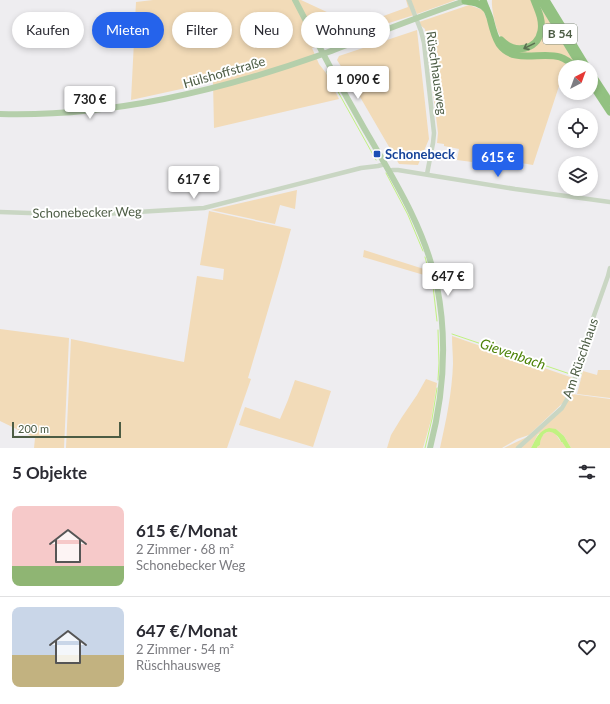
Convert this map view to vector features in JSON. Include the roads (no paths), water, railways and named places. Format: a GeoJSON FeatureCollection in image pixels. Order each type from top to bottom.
{"type":"FeatureCollection","features":[{"type":"Feature","properties":{"kind":"highway"},"geometry":{"type":"LineString","coordinates":[[466,0],[482,5],[486,9]]}},
{"type":"Feature","properties":{"kind":"highway"},"geometry":{"type":"LineString","coordinates":[[483,0],[497,40],[500,46],[508,52],[522,56],[558,57],[567,60]]}},
{"type":"Feature","properties":{"kind":"highway"},"geometry":{"type":"LineString","coordinates":[[488,0],[499,37],[506,45],[520,49],[532,45],[537,41],[540,35],[542,27],[541,19],[534,0]]}},
{"type":"Feature","properties":{"kind":"highway","name":"B 54"},"geometry":{"type":"LineString","coordinates":[[540,0],[577,60]]}},
{"type":"Feature","properties":{"kind":"highway","name":"B 54"},"geometry":{"type":"LineString","coordinates":[[546,0],[583,60]]}},
{"type":"Feature","properties":{"kind":"highway"},"geometry":{"type":"LineString","coordinates":[[550,0],[556,16]]}},
{"type":"Feature","properties":{"kind":"highway"},"geometry":{"type":"LineString","coordinates":[[598,84],[610,102]]}},
{"type":"Feature","properties":{"kind":"highway"},"geometry":{"type":"LineString","coordinates":[[598,94],[610,112]]}},
{"type":"Feature","properties":{"kind":"highway"},"geometry":{"type":"LineString","coordinates":[[598,100],[610,116]]}},
{"type":"Feature","properties":{"kind":"main road"},"geometry":{"type":"LineString","coordinates":[[296,0],[322,54],[404,198],[420,230],[432,266],[440,306],[443,343],[443,373],[439,409],[430,448]]}},
{"type":"Feature","properties":{"kind":"main road","name":"Hülshoffstraße"},"geometry":{"type":"LineString","coordinates":[[0,114],[70,113],[148,103],[195,93],[322,54],[466,0]]}},
{"type":"Feature","properties":{"kind":"street","name":"Rüschhausweg"},"geometry":{"type":"LineString","coordinates":[[410,0],[424,43],[434,133],[427,174]]}},
{"type":"Feature","properties":{"kind":"street","name":"Schonebecker Weg"},"geometry":{"type":"LineString","coordinates":[[0,212],[87,215],[204,208],[361,168],[385,164]]}},
{"type":"Feature","properties":{"kind":"street"},"geometry":{"type":"LineString","coordinates":[[389,171],[398,170],[427,174],[515,189],[610,202]]}},
{"type":"Feature","properties":{"kind":"street"},"geometry":{"type":"LineString","coordinates":[[609,276],[610,268]]}},
{"type":"Feature","properties":{"kind":"street","name":"Am Rüschhaus"},"geometry":{"type":"LineString","coordinates":[[518,448],[562,408],[570,394],[591,324],[609,276]]}},
{"type":"Feature","properties":{"kind":"waterway"},"geometry":{"type":"LineString","coordinates":[[327,72],[376,160]]}},
{"type":"Feature","properties":{"kind":"waterway"},"geometry":{"type":"LineString","coordinates":[[386,173],[408,215],[423,251]]}},
{"type":"Feature","properties":{"kind":"waterway"},"geometry":{"type":"LineString","coordinates":[[425,257],[433,286],[437,321]]}},
{"type":"Feature","properties":{"kind":"waterway","name":"Gievenbach"},"geometry":{"type":"LineString","coordinates":[[583,365],[596,323]]}},
{"type":"Feature","properties":{"kind":"waterway","name":"Gievenbach"},"geometry":{"type":"LineString","coordinates":[[438,330],[438,380]]}},
{"type":"Feature","properties":{"kind":"waterway","name":"Gievenbach"},"geometry":{"type":"LineString","coordinates":[[452,334],[573,375]]}},
{"type":"Feature","properties":{"kind":"waterway","name":"Gievenbach"},"geometry":{"type":"LineString","coordinates":[[579,377],[582,369]]}},
{"type":"Feature","properties":{"kind":"waterway","name":"Gievenbach"},"geometry":{"type":"LineString","coordinates":[[425,448],[437,388]]}},
{"type":"Feature","properties":{"kind":"place","name":"Schonebeck"},"geometry":{"type":"Point","coordinates":[377,154]}}]}
